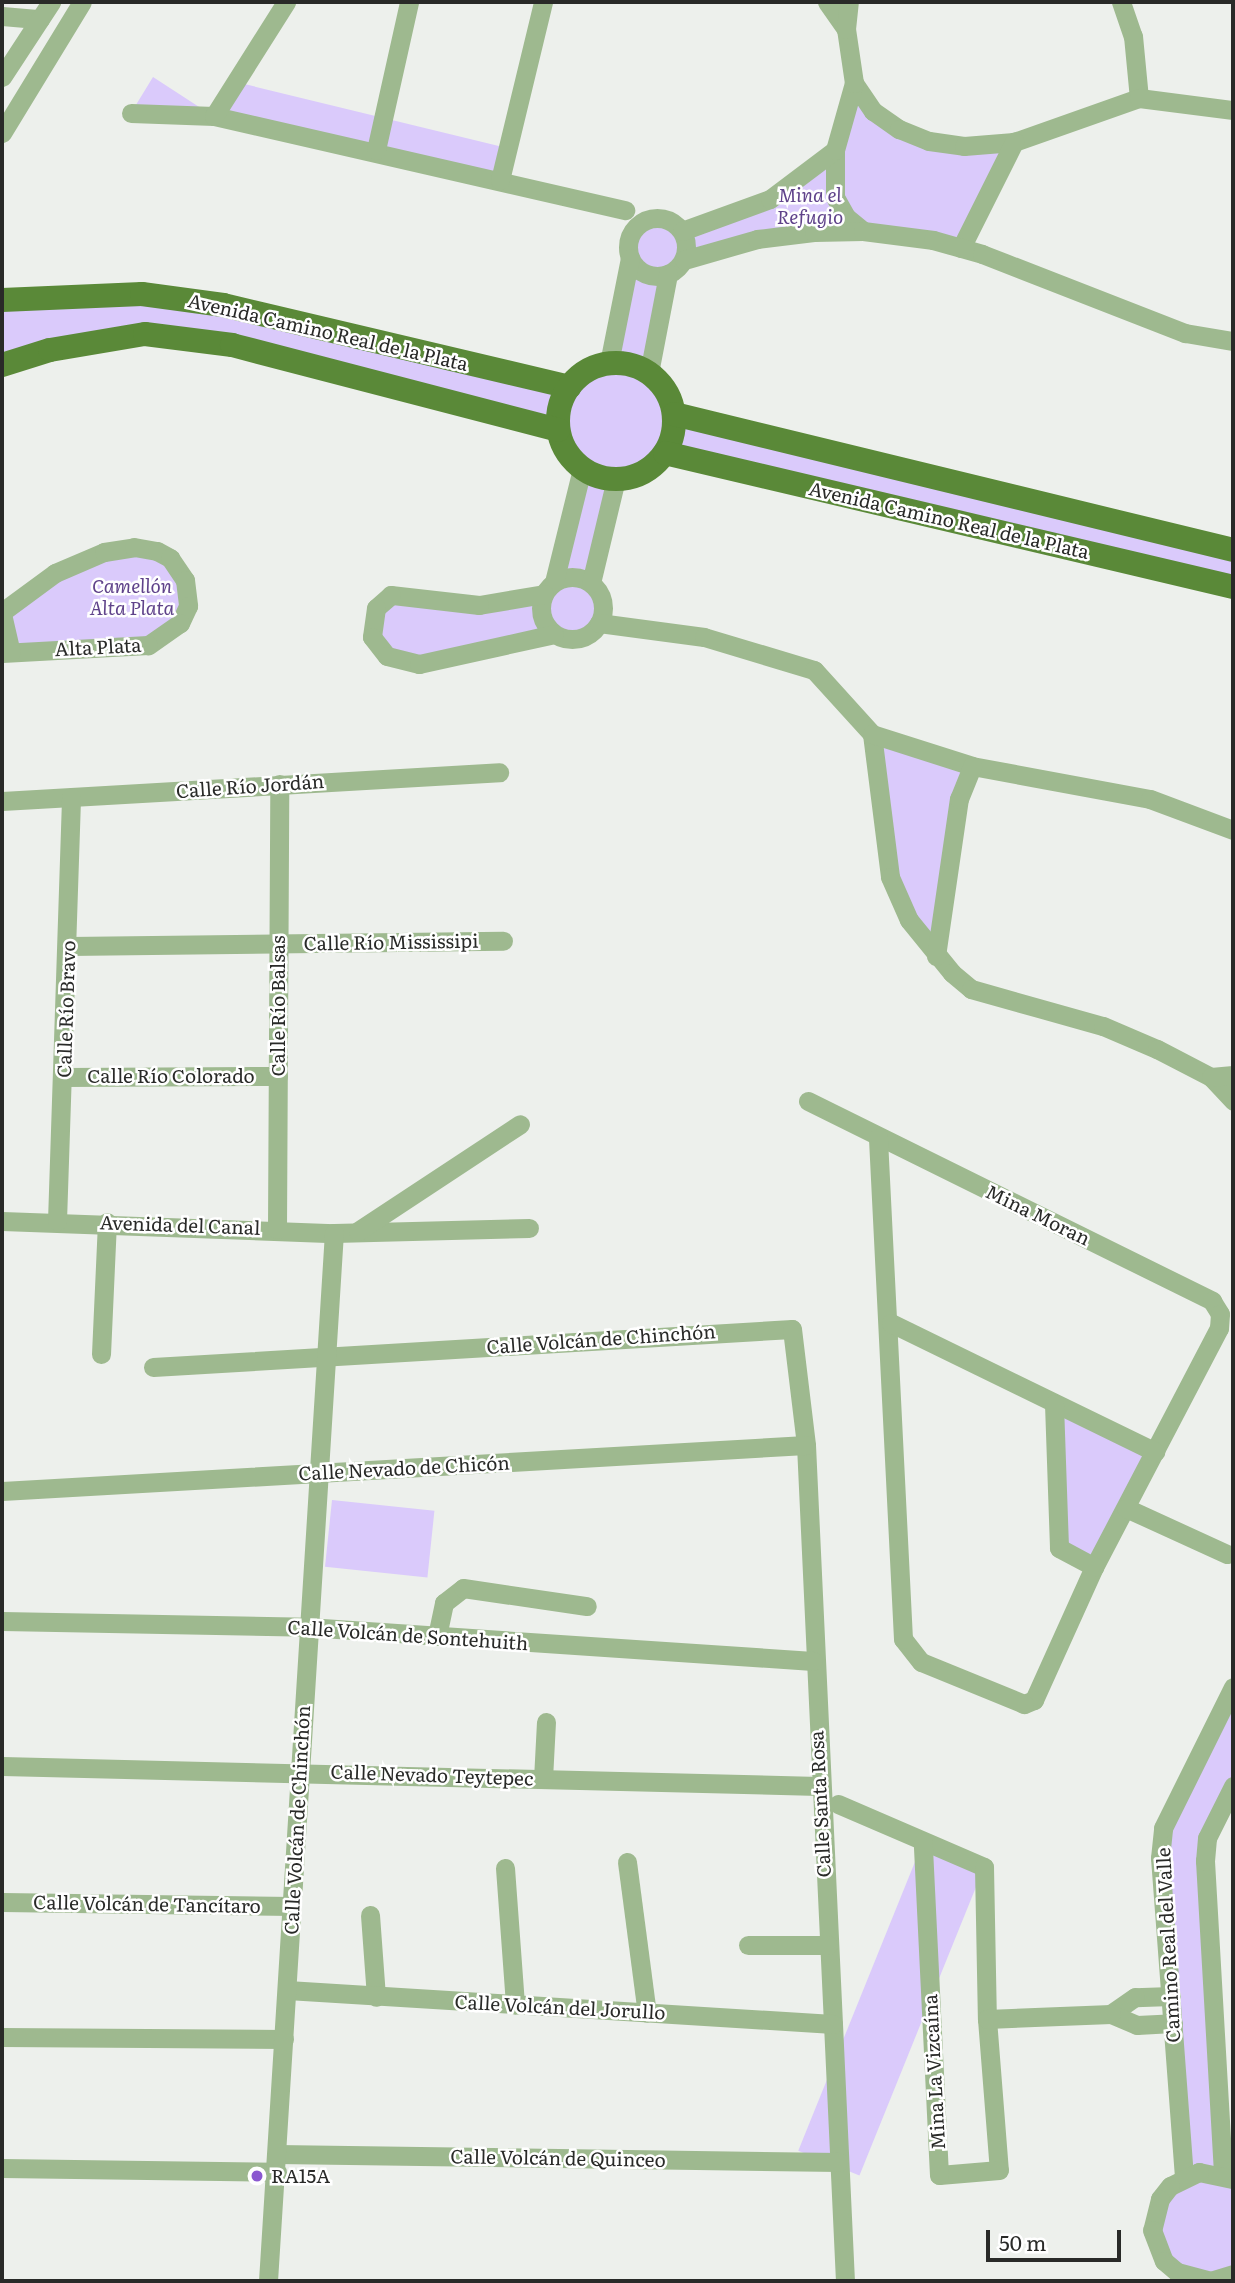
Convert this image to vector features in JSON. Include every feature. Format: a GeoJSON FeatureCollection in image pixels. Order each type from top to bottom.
{"type":"FeatureCollection","features":[{"type":"Feature","properties":{"kind":"main road","name":"Avenida Camino Real de la Plata"},"geometry":{"type":"LineString","coordinates":[[2,300],[142,294],[223,305],[569,387]]}},
{"type":"Feature","properties":{"kind":"main road","name":"Avenida Camino Real de la Plata"},"geometry":{"type":"LineString","coordinates":[[2,365],[50,349],[145,334],[232,345],[558,430]]}},
{"type":"Feature","properties":{"kind":"main road"},"geometry":{"type":"LineString","coordinates":[[609,363],[649,373],[669,395],[674,414],[665,453],[652,467],[616,479],[582,469],[569,456],[558,430],[560,403],[569,387],[589,369],[609,363]]}},
{"type":"Feature","properties":{"kind":"main road","name":"Avenida Camino Real de la Plata"},"geometry":{"type":"LineString","coordinates":[[674,414],[1233,550]]}},
{"type":"Feature","properties":{"kind":"main road","name":"Avenida Camino Real de la Plata"},"geometry":{"type":"LineString","coordinates":[[665,453],[1233,587]]}},
{"type":"Feature","properties":{"kind":"street"},"geometry":{"type":"LineString","coordinates":[[2,77],[51,2]]}},
{"type":"Feature","properties":{"kind":"street"},"geometry":{"type":"LineString","coordinates":[[2,133],[82,2]]}},
{"type":"Feature","properties":{"kind":"street"},"geometry":{"type":"LineString","coordinates":[[214,116],[286,2]]}},
{"type":"Feature","properties":{"kind":"street"},"geometry":{"type":"LineString","coordinates":[[376,150],[409,2]]}},
{"type":"Feature","properties":{"kind":"street"},"geometry":{"type":"LineString","coordinates":[[500,180],[543,2]]}},
{"type":"Feature","properties":{"kind":"street"},"geometry":{"type":"LineString","coordinates":[[827,2],[846,29]]}},
{"type":"Feature","properties":{"kind":"street"},"geometry":{"type":"LineString","coordinates":[[849,2],[846,29],[854,83],[835,150],[835,197],[846,217],[863,231]]}},
{"type":"Feature","properties":{"kind":"street"},"geometry":{"type":"LineString","coordinates":[[1121,2],[1133,36],[1139,98]]}},
{"type":"Feature","properties":{"kind":"street"},"geometry":{"type":"LineString","coordinates":[[2,16],[40,19]]}},
{"type":"Feature","properties":{"kind":"street"},"geometry":{"type":"LineString","coordinates":[[854,83],[873,111],[929,141],[964,146],[1014,142],[1139,98],[1233,110]]}},
{"type":"Feature","properties":{"kind":"street"},"geometry":{"type":"LineString","coordinates":[[131,113],[214,116],[376,150],[625,210]]}},
{"type":"Feature","properties":{"kind":"street"},"geometry":{"type":"LineString","coordinates":[[961,248],[1014,142]]}},
{"type":"Feature","properties":{"kind":"street"},"geometry":{"type":"LineString","coordinates":[[682,231],[770,199],[835,150]]}},
{"type":"Feature","properties":{"kind":"street"},"geometry":{"type":"LineString","coordinates":[[609,363],[630,258],[629,239],[649,219],[668,219],[682,231],[684,260]]}},
{"type":"Feature","properties":{"kind":"street"},"geometry":{"type":"LineString","coordinates":[[649,373],[668,274],[684,260],[757,239],[863,231],[961,248],[1185,333],[1233,341]]}},
{"type":"Feature","properties":{"kind":"street"},"geometry":{"type":"LineString","coordinates":[[630,258],[642,271],[668,274]]}},
{"type":"Feature","properties":{"kind":"street"},"geometry":{"type":"LineString","coordinates":[[554,634],[542,618],[582,469]]}},
{"type":"Feature","properties":{"kind":"street"},"geometry":{"type":"LineString","coordinates":[[591,583],[616,479]]}},
{"type":"Feature","properties":{"kind":"street","name":"Alta Plata"},"geometry":{"type":"LineString","coordinates":[[2,613],[55,573],[104,552],[134,547],[157,551],[170,558],[185,580],[188,607],[180,623],[148,645],[7,653]]}},
{"type":"Feature","properties":{"kind":"street"},"geometry":{"type":"LineString","coordinates":[[575,577],[591,583],[603,603],[600,623],[584,637],[554,634],[419,664],[387,656],[372,637],[376,608],[403,593],[479,605],[549,588],[575,577]]}},
{"type":"Feature","properties":{"kind":"street"},"geometry":{"type":"LineString","coordinates":[[2,613],[7,653]]}},
{"type":"Feature","properties":{"kind":"street"},"geometry":{"type":"LineString","coordinates":[[600,623],[704,637],[814,670],[872,734],[972,766],[1138,796],[1233,830]]}},
{"type":"Feature","properties":{"kind":"street"},"geometry":{"type":"LineString","coordinates":[[872,734],[890,877],[909,920],[936,956],[971,989],[1103,1026],[1211,1076],[1233,1101]]}},
{"type":"Feature","properties":{"kind":"street"},"geometry":{"type":"LineString","coordinates":[[936,956],[959,799],[972,766]]}},
{"type":"Feature","properties":{"kind":"street","name":"Calle Río Jordán"},"geometry":{"type":"LineString","coordinates":[[2,802],[499,772]]}},
{"type":"Feature","properties":{"kind":"street","name":"Calle Río Balsas"},"geometry":{"type":"LineString","coordinates":[[277,1229],[279,784]]}},
{"type":"Feature","properties":{"kind":"street","name":"Calle Río Bravo"},"geometry":{"type":"LineString","coordinates":[[57,1221],[69,946],[71,797]]}},
{"type":"Feature","properties":{"kind":"street","name":"Calle Río Mississipi"},"geometry":{"type":"LineString","coordinates":[[69,946],[503,941]]}},
{"type":"Feature","properties":{"kind":"street"},"geometry":{"type":"LineString","coordinates":[[1211,1076],[1233,1075]]}},
{"type":"Feature","properties":{"kind":"street","name":"Calle Río Colorado"},"geometry":{"type":"LineString","coordinates":[[64,1077],[278,1076]]}},
{"type":"Feature","properties":{"kind":"street"},"geometry":{"type":"LineString","coordinates":[[808,1101],[878,1138]]}},
{"type":"Feature","properties":{"kind":"street","name":"Avenida del Canal"},"geometry":{"type":"LineString","coordinates":[[358,1231],[520,1124]]}},
{"type":"Feature","properties":{"kind":"street","name":"Mina Moran"},"geometry":{"type":"LineString","coordinates":[[878,1138],[1212,1301],[1219,1328],[1094,1567],[1034,1700],[1012,1703],[909,1652],[903,1639],[891,1323],[878,1138]]}},
{"type":"Feature","properties":{"kind":"street","name":"Avenida del Canal"},"geometry":{"type":"LineString","coordinates":[[2,1221],[107,1222],[334,1233],[529,1228]]}},
{"type":"Feature","properties":{"kind":"street"},"geometry":{"type":"LineString","coordinates":[[101,1354],[107,1222]]}},
{"type":"Feature","properties":{"kind":"street","name":"Calle Volcán de Chinchón"},"geometry":{"type":"LineString","coordinates":[[268,2281],[302,1770],[307,1627],[320,1473],[334,1233]]}},
{"type":"Feature","properties":{"kind":"street"},"geometry":{"type":"LineString","coordinates":[[891,1323],[1154,1452]]}},
{"type":"Feature","properties":{"kind":"street","name":"Calle Volcán de Chinchón"},"geometry":{"type":"LineString","coordinates":[[153,1367],[327,1359],[792,1329]]}},
{"type":"Feature","properties":{"kind":"street","name":"Calle Santa Rosa"},"geometry":{"type":"LineString","coordinates":[[792,1329],[806,1445],[813,1661],[845,2281]]}},
{"type":"Feature","properties":{"kind":"street"},"geometry":{"type":"LineString","coordinates":[[1054,1404],[1059,1548],[1094,1567]]}},
{"type":"Feature","properties":{"kind":"street","name":"Calle Nevado de Chicón"},"geometry":{"type":"LineString","coordinates":[[2,1491],[806,1445]]}},
{"type":"Feature","properties":{"kind":"street"},"geometry":{"type":"LineString","coordinates":[[1126,1508],[1231,1557]]}},
{"type":"Feature","properties":{"kind":"street"},"geometry":{"type":"LineString","coordinates":[[437,1636],[444,1603],[463,1588],[587,1606]]}},
{"type":"Feature","properties":{"kind":"street","name":"Calle Volcán de Sontehuith"},"geometry":{"type":"LineString","coordinates":[[2,1621],[307,1627],[813,1661]]}},
{"type":"Feature","properties":{"kind":"street","name":"Camino Real del Valle"},"geometry":{"type":"LineString","coordinates":[[1184,2177],[1160,1857],[1163,1828],[1233,1687]]}},
{"type":"Feature","properties":{"kind":"street"},"geometry":{"type":"LineString","coordinates":[[543,1779],[546,1722]]}},
{"type":"Feature","properties":{"kind":"street","name":"Calle Nevado Teytepec"},"geometry":{"type":"LineString","coordinates":[[2,1766],[302,1770],[820,1786]]}},
{"type":"Feature","properties":{"kind":"street"},"geometry":{"type":"LineString","coordinates":[[1233,1786],[1207,1838],[1205,1861],[1228,2176],[1184,2177],[1160,2199],[1153,2214],[1156,2246],[1173,2275],[1210,2281],[1233,2274]]}},
{"type":"Feature","properties":{"kind":"street","name":"Mina La Vizcaína"},"geometry":{"type":"LineString","coordinates":[[838,1804],[984,1867],[987,2019],[999,2170],[939,2175],[923,1842]]}},
{"type":"Feature","properties":{"kind":"street"},"geometry":{"type":"LineString","coordinates":[[627,1862],[647,2012]]}},
{"type":"Feature","properties":{"kind":"street"},"geometry":{"type":"LineString","coordinates":[[505,1868],[514,2005]]}},
{"type":"Feature","properties":{"kind":"street","name":"Calle Volcán de Tancítaro"},"geometry":{"type":"LineString","coordinates":[[2,1902],[292,1906]]}},
{"type":"Feature","properties":{"kind":"street"},"geometry":{"type":"LineString","coordinates":[[370,1915],[376,1997]]}},
{"type":"Feature","properties":{"kind":"street"},"geometry":{"type":"LineString","coordinates":[[748,1945],[828,1945]]}},
{"type":"Feature","properties":{"kind":"street","name":"Calle Volcán del Jorullo"},"geometry":{"type":"LineString","coordinates":[[287,1990],[833,2024]]}},
{"type":"Feature","properties":{"kind":"street"},"geometry":{"type":"LineString","coordinates":[[1111,2014],[1135,1997],[1171,1996]]}},
{"type":"Feature","properties":{"kind":"street"},"geometry":{"type":"LineString","coordinates":[[987,2019],[1111,2014],[1137,2025],[1173,2023]]}},
{"type":"Feature","properties":{"kind":"street"},"geometry":{"type":"LineString","coordinates":[[2,2037],[284,2039]]}},
{"type":"Feature","properties":{"kind":"street","name":"Calle Volcán de Quinceo"},"geometry":{"type":"LineString","coordinates":[[2,2168],[277,2163],[839,2162]]}},
{"type":"Feature","properties":{"kind":"green space"},"geometry":{"type":"Polygon","coordinates":[[[153,77],[213,116],[236,82],[507,148],[500,180],[376,150],[131,113],[153,77]]]}},
{"type":"Feature","properties":{"kind":"green space","name":"Mina el Refugio"},"geometry":{"type":"Polygon","coordinates":[[[854,83],[873,111],[929,141],[1014,142],[961,248],[814,232],[680,266],[649,372],[669,395],[674,414],[1233,550],[1233,587],[666,453],[652,467],[616,480],[591,583],[603,603],[593,631],[574,639],[554,634],[419,664],[376,646],[380,603],[544,594],[582,469],[560,440],[145,334],[2,365],[2,300],[142,294],[568,387],[601,365],[633,230],[649,219],[676,224],[733,212],[835,150],[854,83]]]}},
{"type":"Feature","properties":{"kind":"green space","name":"Camellón Alta Plata"},"geometry":{"type":"Polygon","coordinates":[[[104,552],[170,558],[188,606],[167,636],[11,652],[2,612],[104,552]]]}},
{"type":"Feature","properties":{"kind":"green space"},"geometry":{"type":"Polygon","coordinates":[[[872,734],[972,766],[936,956],[890,877],[872,734]]]}},
{"type":"Feature","properties":{"kind":"green space"},"geometry":{"type":"Polygon","coordinates":[[[1054,1404],[1155,1452],[1094,1567],[1059,1548],[1054,1404]]]}},
{"type":"Feature","properties":{"kind":"green space"},"geometry":{"type":"Polygon","coordinates":[[[332,1500],[434,1511],[427,1577],[325,1567],[332,1500]]]}},
{"type":"Feature","properties":{"kind":"green space"},"geometry":{"type":"Polygon","coordinates":[[[1233,1687],[1233,1786],[1205,1861],[1233,2179],[1233,2274],[1177,2272],[1153,2214],[1185,2176],[1160,1858],[1233,1687]]]}},
{"type":"Feature","properties":{"kind":"green space"},"geometry":{"type":"Polygon","coordinates":[[[923,1842],[984,1867],[859,2175],[798,2151],[923,1842]]]}},
{"type":"Feature","properties":{"kind":"place","name":"RA15A"},"geometry":{"type":"Point","coordinates":[257,2176]}}]}
